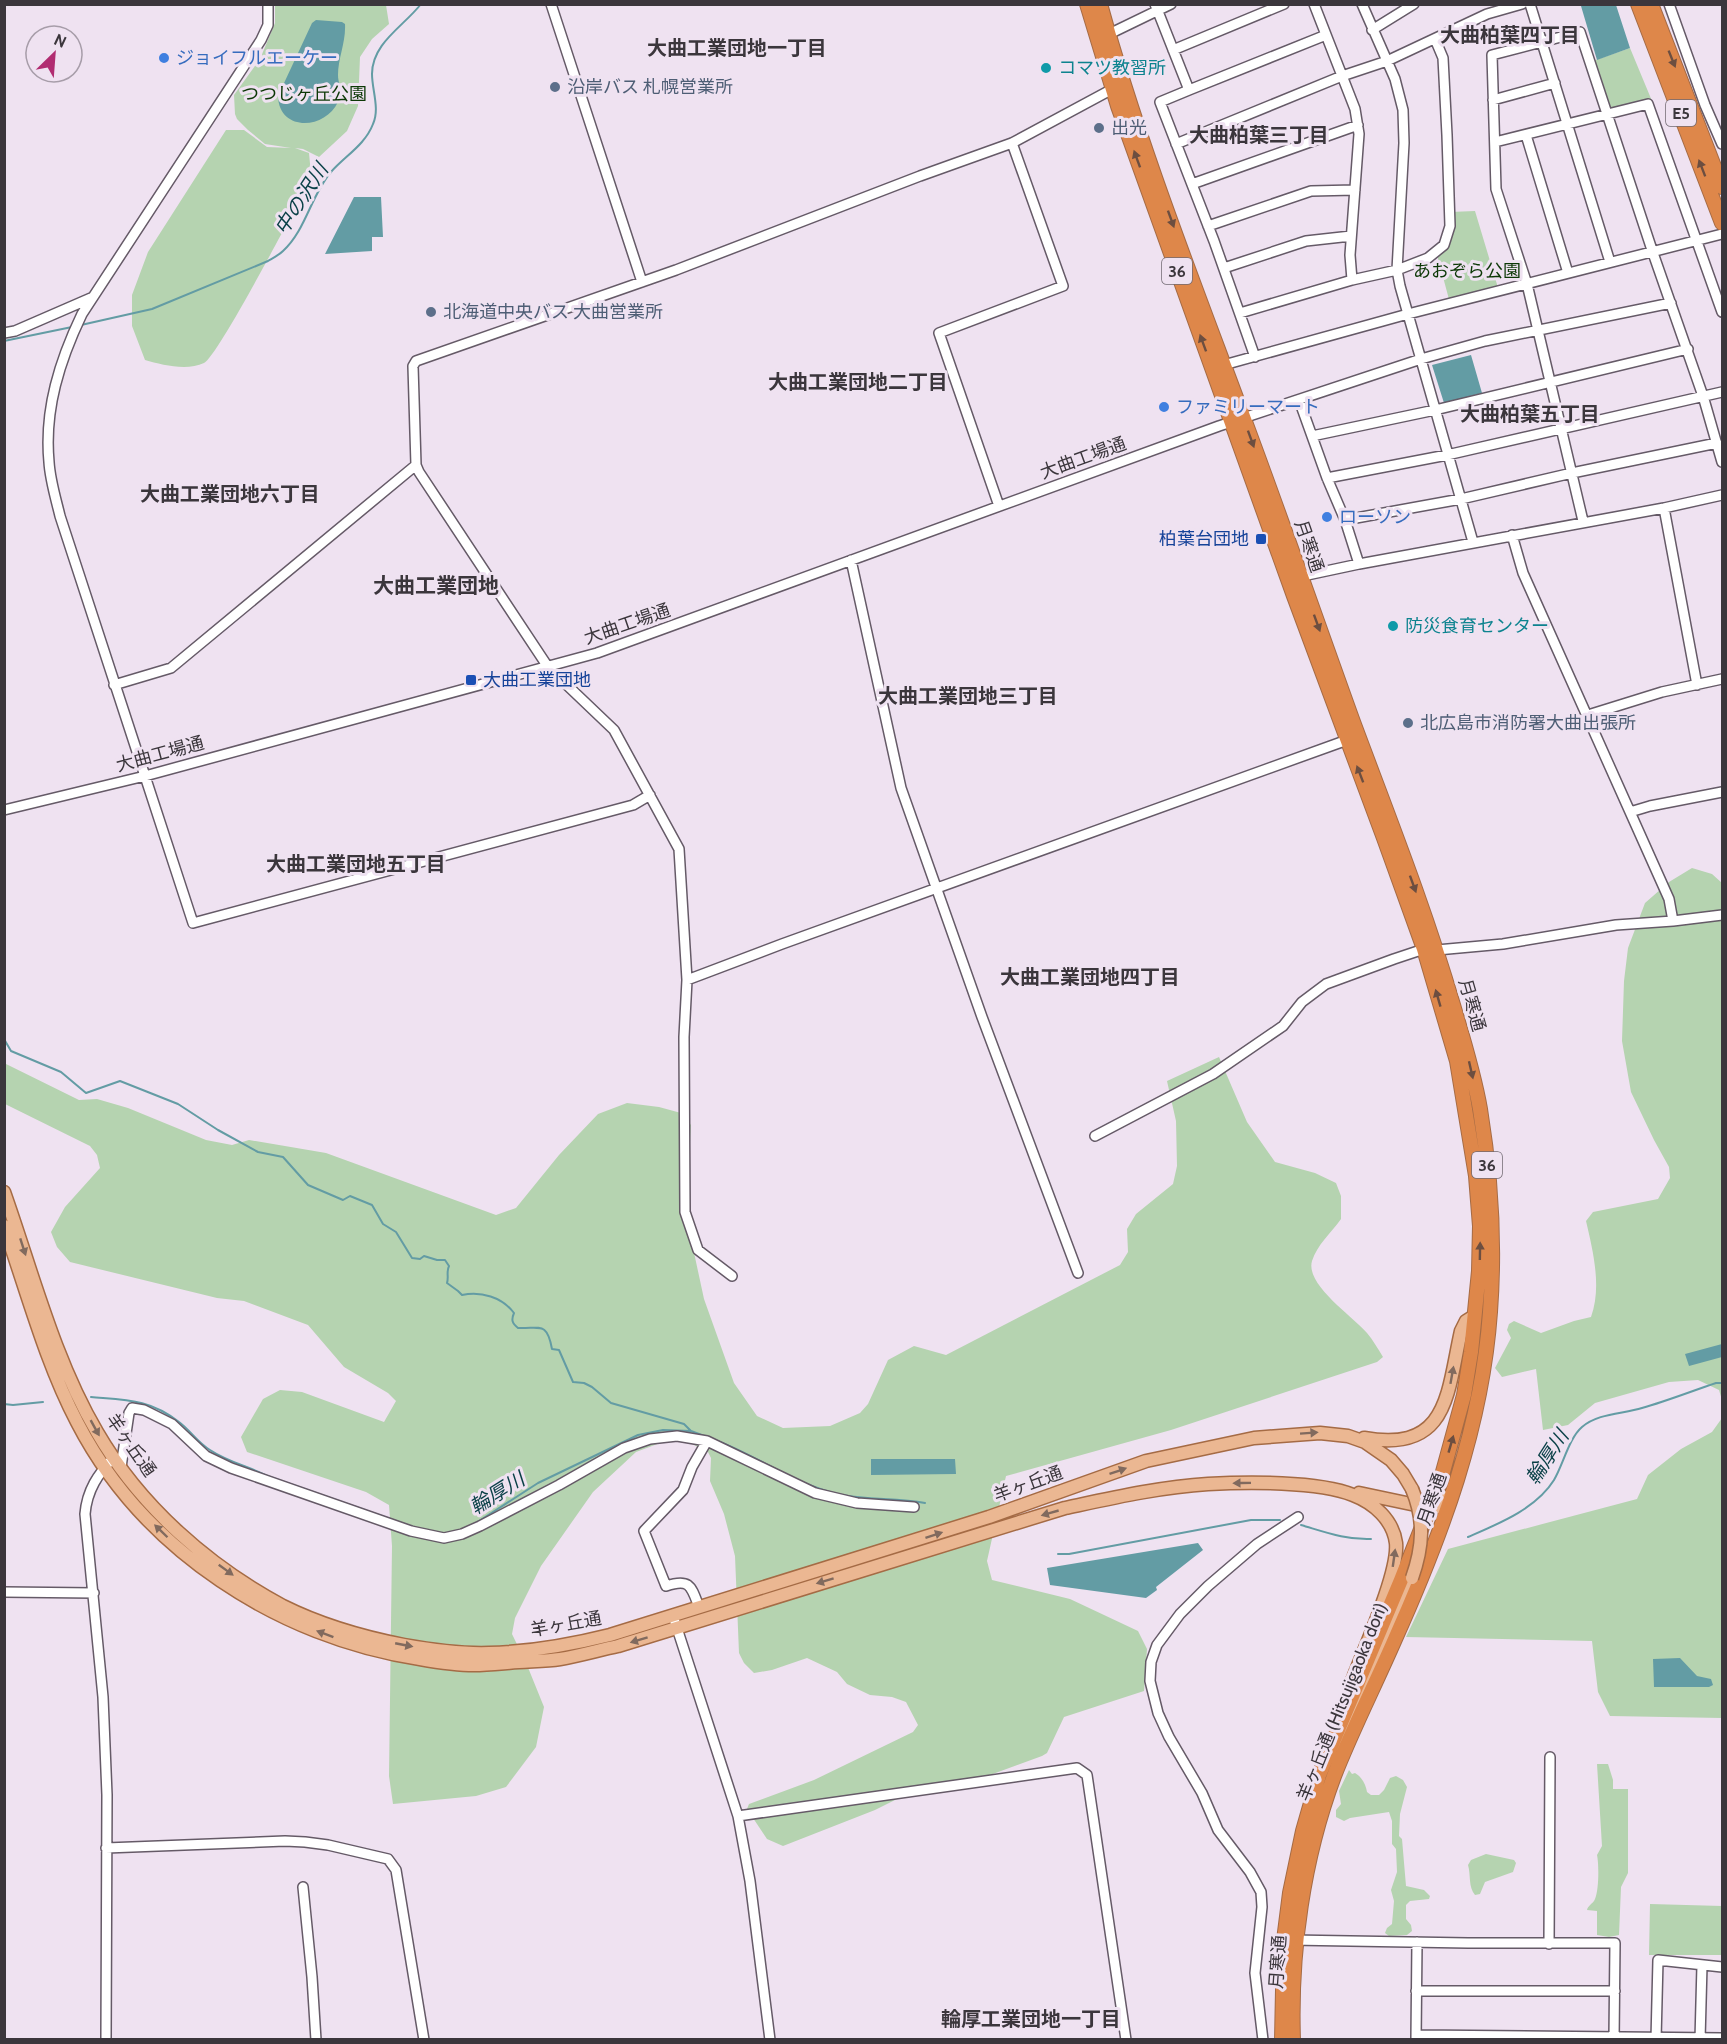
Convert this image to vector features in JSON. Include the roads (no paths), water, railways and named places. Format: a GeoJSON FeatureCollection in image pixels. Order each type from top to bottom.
{"type":"FeatureCollection","features":[{"type":"Feature","properties":{"kind":"highway","name":"月寒通"},"geometry":{"type":"LineString","coordinates":[[1087,4],[1102,37],[1218,367],[1469,1061],[1479,1105],[1491,1204],[1492,1267],[1487,1353],[1480,1399],[1454,1492],[1420,1582],[1334,1777],[1312,1845],[1290,1940],[1294,1975],[1291,2040]]}},
{"type":"Feature","properties":{"kind":"highway","name":"月寒通"},"geometry":{"type":"LineString","coordinates":[[1100,4],[1102,37]]}},
{"type":"Feature","properties":{"kind":"highway","name":"E5"},"geometry":{"type":"LineString","coordinates":[[1638,4],[1722,223]]}},
{"type":"Feature","properties":{"kind":"highway","name":"E5"},"geometry":{"type":"LineString","coordinates":[[1651,4],[1722,187]]}},
{"type":"Feature","properties":{"kind":"highway","name":"月寒通"},"geometry":{"type":"LineString","coordinates":[[1282,2040],[1290,1940],[1290,1893],[1303,1831],[1320,1772],[1441,1479],[1464,1395],[1471,1352],[1479,1271],[1480,1226],[1476,1176],[1457,1061],[1430,949]]}},
{"type":"Feature","properties":{"kind":"main road","name":"羊ヶ丘通"},"geometry":{"type":"LineString","coordinates":[[4,1192],[63,1362],[97,1432],[117,1462],[154,1507],[180,1534],[237,1578],[284,1606],[347,1631],[374,1639],[435,1651],[488,1654],[580,1643],[989,1517],[1146,1461],[1254,1438],[1320,1433],[1378,1441],[1404,1440],[1433,1423],[1442,1410],[1448,1395],[1461,1331],[1466,1321],[1473,1316]]}},
{"type":"Feature","properties":{"kind":"main road","name":"羊ヶ丘通"},"geometry":{"type":"LineString","coordinates":[[4,1226],[60,1385],[77,1422],[105,1467],[139,1509],[200,1565],[252,1600],[296,1623],[376,1651],[439,1662],[473,1665],[558,1659],[618,1646],[1065,1508],[1126,1495],[1207,1484],[1242,1483],[1303,1485],[1352,1494],[1368,1502],[1385,1517],[1394,1535],[1396,1555],[1376,1620],[1331,1735],[1320,1772]]}},
{"type":"Feature","properties":{"kind":"main road","name":"羊ヶ丘通"},"geometry":{"type":"LineString","coordinates":[[1348,1436],[1365,1442],[1391,1460],[1412,1489]]}},
{"type":"Feature","properties":{"kind":"main road","name":"羊ヶ丘通 (Hitsujigaoka dori)"},"geometry":{"type":"LineString","coordinates":[[1290,1940],[1307,1846],[1322,1795],[1354,1711],[1412,1578],[1420,1554],[1422,1528],[1418,1503],[1412,1489]]}},
{"type":"Feature","properties":{"kind":"main road","name":"羊ヶ丘通"},"geometry":{"type":"LineString","coordinates":[[1339,1491],[1364,1493],[1430,1508]]}},
{"type":"Feature","properties":{"kind":"main road"},"geometry":{"type":"LineString","coordinates":[[1430,1508],[1439,1507],[1454,1492]]}},
{"type":"Feature","properties":{"kind":"street"},"geometry":{"type":"LineString","coordinates":[[268,4],[268,25],[261,40],[82,314],[62,359],[48,423],[49,462],[60,516],[193,923],[633,805],[650,795]]}},
{"type":"Feature","properties":{"kind":"street"},"geometry":{"type":"LineString","coordinates":[[551,4],[642,282]]}},
{"type":"Feature","properties":{"kind":"street"},"geometry":{"type":"LineString","coordinates":[[1102,37],[1156,8],[1171,4]]}},
{"type":"Feature","properties":{"kind":"street"},"geometry":{"type":"LineString","coordinates":[[1173,50],[1284,4]]}},
{"type":"Feature","properties":{"kind":"street"},"geometry":{"type":"LineString","coordinates":[[1314,4],[1355,109],[1358,126],[1350,255],[1352,280]]}},
{"type":"Feature","properties":{"kind":"street"},"geometry":{"type":"LineString","coordinates":[[1362,4],[1395,79],[1402,110],[1404,143],[1397,270],[1473,542]]}},
{"type":"Feature","properties":{"kind":"street"},"geometry":{"type":"LineString","coordinates":[[1372,30],[1414,4]]}},
{"type":"Feature","properties":{"kind":"street"},"geometry":{"type":"LineString","coordinates":[[1176,144],[1342,75],[1387,61],[1487,14],[1521,4]]}},
{"type":"Feature","properties":{"kind":"street"},"geometry":{"type":"LineString","coordinates":[[1530,4],[1610,262]]}},
{"type":"Feature","properties":{"kind":"street"},"geometry":{"type":"LineString","coordinates":[[1669,4],[1722,144]]}},
{"type":"Feature","properties":{"kind":"street"},"geometry":{"type":"LineString","coordinates":[[1156,8],[1189,90]]}},
{"type":"Feature","properties":{"kind":"street"},"geometry":{"type":"LineString","coordinates":[[1582,521],[1539,330],[1527,284],[1496,189],[1492,55],[1580,32],[1653,253],[1688,349],[1722,462]]}},
{"type":"Feature","properties":{"kind":"street"},"geometry":{"type":"LineString","coordinates":[[1255,357],[1224,268],[1160,102],[1326,35]]}},
{"type":"Feature","properties":{"kind":"street"},"geometry":{"type":"LineString","coordinates":[[1240,313],[1352,280],[1397,270],[1428,258],[1444,245],[1450,226],[1443,58],[1435,39]]}},
{"type":"Feature","properties":{"kind":"street"},"geometry":{"type":"LineString","coordinates":[[1493,100],[1555,83]]}},
{"type":"Feature","properties":{"kind":"street"},"geometry":{"type":"LineString","coordinates":[[732,1276],[698,1250],[685,1212],[684,1037],[687,980],[679,849],[614,730],[548,667],[419,472],[416,465],[413,366],[417,361],[642,282],[1012,143],[1118,87]]}},
{"type":"Feature","properties":{"kind":"street"},"geometry":{"type":"LineString","coordinates":[[1495,142],[1648,104],[1700,239],[1722,312]]}},
{"type":"Feature","properties":{"kind":"street"},"geometry":{"type":"LineString","coordinates":[[1192,184],[1358,126]]}},
{"type":"Feature","properties":{"kind":"street"},"geometry":{"type":"LineString","coordinates":[[1526,135],[1568,273]]}},
{"type":"Feature","properties":{"kind":"street"},"geometry":{"type":"LineString","coordinates":[[999,506],[939,333],[1063,286],[1012,143]]}},
{"type":"Feature","properties":{"kind":"street"},"geometry":{"type":"LineString","coordinates":[[1208,226],[1311,191],[1355,190]]}},
{"type":"Feature","properties":{"kind":"street"},"geometry":{"type":"LineString","coordinates":[[1218,367],[1408,314],[1722,234]]}},
{"type":"Feature","properties":{"kind":"street"},"geometry":{"type":"LineString","coordinates":[[1224,268],[1306,241],[1351,236]]}},
{"type":"Feature","properties":{"kind":"street"},"geometry":{"type":"LineString","coordinates":[[4,333],[15,331],[91,298]]}},
{"type":"Feature","properties":{"kind":"street","name":"大曲工場通"},"geometry":{"type":"LineString","coordinates":[[4,810],[145,776],[597,653],[1238,420],[1421,359],[1485,341],[1671,303]]}},
{"type":"Feature","properties":{"kind":"street"},"geometry":{"type":"LineString","coordinates":[[1312,436],[1435,410],[1688,349]]}},
{"type":"Feature","properties":{"kind":"street"},"geometry":{"type":"LineString","coordinates":[[1327,478],[1447,455],[1722,392]]}},
{"type":"Feature","properties":{"kind":"street"},"geometry":{"type":"LineString","coordinates":[[1299,400],[1345,520],[1359,564]]}},
{"type":"Feature","properties":{"kind":"street"},"geometry":{"type":"LineString","coordinates":[[1345,520],[1461,499],[1572,472],[1717,443]]}},
{"type":"Feature","properties":{"kind":"street"},"geometry":{"type":"LineString","coordinates":[[114,685],[171,668],[416,465]]}},
{"type":"Feature","properties":{"kind":"street"},"geometry":{"type":"LineString","coordinates":[[1294,578],[1722,495]]}},
{"type":"Feature","properties":{"kind":"street"},"geometry":{"type":"LineString","coordinates":[[1664,508],[1697,685]]}},
{"type":"Feature","properties":{"kind":"street"},"geometry":{"type":"LineString","coordinates":[[1512,536],[1523,573],[1669,899],[1673,921]]}},
{"type":"Feature","properties":{"kind":"street"},"geometry":{"type":"LineString","coordinates":[[851,560],[901,788],[936,890],[1078,1273]]}},
{"type":"Feature","properties":{"kind":"street"},"geometry":{"type":"LineString","coordinates":[[1588,715],[1662,692],[1722,679]]}},
{"type":"Feature","properties":{"kind":"street"},"geometry":{"type":"LineString","coordinates":[[687,980],[1353,738]]}},
{"type":"Feature","properties":{"kind":"street"},"geometry":{"type":"LineString","coordinates":[[1630,812],[1722,792]]}},
{"type":"Feature","properties":{"kind":"street"},"geometry":{"type":"LineString","coordinates":[[1095,1136],[1213,1074],[1283,1026],[1302,1002],[1326,984],[1430,949],[1503,944],[1616,925],[1722,915]]}},
{"type":"Feature","properties":{"kind":"street"},"geometry":{"type":"LineString","coordinates":[[106,2040],[107,1795],[103,1697],[85,1514],[86,1501],[92,1484],[105,1467],[117,1462],[132,1408],[144,1410],[172,1424],[206,1456],[231,1468],[411,1531],[444,1538],[462,1534],[480,1526],[624,1448],[661,1437],[677,1436],[707,1442],[815,1493],[857,1503],[914,1507]]}},
{"type":"Feature","properties":{"kind":"street"},"geometry":{"type":"LineString","coordinates":[[699,1607],[692,1589],[686,1584],[679,1582],[666,1586],[645,1531],[683,1490],[692,1467],[707,1442]]}},
{"type":"Feature","properties":{"kind":"street"},"geometry":{"type":"LineString","coordinates":[[1263,2040],[1255,1973],[1262,1907],[1261,1892],[1250,1872],[1218,1830],[1202,1793],[1169,1737],[1158,1713],[1150,1681],[1151,1662],[1157,1645],[1180,1614],[1208,1586],[1257,1544],[1298,1517]]}},
{"type":"Feature","properties":{"kind":"street"},"geometry":{"type":"LineString","coordinates":[[4,1592],[94,1593]]}},
{"type":"Feature","properties":{"kind":"street"},"geometry":{"type":"LineString","coordinates":[[673,1615],[738,1816],[750,1881],[770,2040]]}},
{"type":"Feature","properties":{"kind":"street"},"geometry":{"type":"LineString","coordinates":[[1549,1944],[1550,1756]]}},
{"type":"Feature","properties":{"kind":"street"},"geometry":{"type":"LineString","coordinates":[[738,1816],[1077,1768],[1083,1771],[1087,1775],[1126,2040]]}},
{"type":"Feature","properties":{"kind":"street"},"geometry":{"type":"LineString","coordinates":[[106,1848],[285,1841],[328,1845],[388,1859],[396,1870],[424,2040]]}},
{"type":"Feature","properties":{"kind":"street"},"geometry":{"type":"LineString","coordinates":[[303,1887],[316,2040]]}},
{"type":"Feature","properties":{"kind":"street"},"geometry":{"type":"LineString","coordinates":[[1290,1940],[1615,1943],[1614,2038]]}},
{"type":"Feature","properties":{"kind":"street"},"geometry":{"type":"LineString","coordinates":[[1417,1942],[1416,2037],[1722,2038]]}},
{"type":"Feature","properties":{"kind":"street"},"geometry":{"type":"LineString","coordinates":[[1656,2038],[1658,1960],[1722,1967]]}},
{"type":"Feature","properties":{"kind":"street"},"geometry":{"type":"LineString","coordinates":[[1700,2039],[1702,1965]]}},
{"type":"Feature","properties":{"kind":"street"},"geometry":{"type":"LineString","coordinates":[[1416,1991],[1615,1991]]}},
{"type":"Feature","properties":{"kind":"water"},"geometry":{"type":"Polygon","coordinates":[[[1616,5],[1630,48],[1597,60],[1581,6],[1616,5]]]}},
{"type":"Feature","properties":{"kind":"water"},"geometry":{"type":"Polygon","coordinates":[[[316,20],[345,24],[338,69],[341,93],[332,111],[314,122],[304,123],[286,116],[280,108],[278,96],[312,23],[316,20]]]}},
{"type":"Feature","properties":{"kind":"water"},"geometry":{"type":"Polygon","coordinates":[[[354,197],[381,197],[383,237],[372,237],[372,251],[325,254],[354,197]]]}},
{"type":"Feature","properties":{"kind":"water"},"geometry":{"type":"Polygon","coordinates":[[[1471,355],[1482,393],[1444,403],[1432,365],[1471,355]]]}},
{"type":"Feature","properties":{"kind":"water"},"geometry":{"type":"Polygon","coordinates":[[[1722,1344],[1722,1357],[1689,1366],[1685,1354],[1722,1344]]]}},
{"type":"Feature","properties":{"kind":"water"},"geometry":{"type":"Polygon","coordinates":[[[871,1459],[955,1459],[956,1474],[871,1475],[871,1459]]]}},
{"type":"Feature","properties":{"kind":"water"},"geometry":{"type":"Polygon","coordinates":[[[1198,1543],[1203,1550],[1156,1587],[1157,1590],[1146,1598],[1050,1585],[1047,1568],[1198,1543]]]}},
{"type":"Feature","properties":{"kind":"water"},"geometry":{"type":"Polygon","coordinates":[[[1680,1658],[1697,1676],[1711,1679],[1713,1685],[1709,1687],[1654,1687],[1653,1659],[1680,1658]]]}},
{"type":"Feature","properties":{"kind":"waterway","name":"中の沢川"},"geometry":{"type":"LineString","coordinates":[[81,325],[152,309],[268,261],[283,251],[291,243],[303,223],[324,181],[336,166],[360,144],[369,131],[376,112],[372,74],[377,53],[421,4]]}},
{"type":"Feature","properties":{"kind":"waterway","name":"中の沢川"},"geometry":{"type":"LineString","coordinates":[[4,341],[72,327]]}},
{"type":"Feature","properties":{"kind":"waterway"},"geometry":{"type":"LineString","coordinates":[[4,1039],[11,1051],[61,1072],[86,1093],[120,1081],[178,1104],[258,1152],[283,1157],[308,1185],[343,1200],[350,1196],[372,1205],[383,1224],[396,1232],[412,1258],[420,1259],[424,1256],[445,1260],[449,1266],[447,1283],[462,1295],[491,1296],[509,1307],[514,1313],[514,1325],[518,1328],[545,1330],[552,1349],[559,1350],[573,1382],[584,1383],[592,1387],[611,1403],[684,1424],[691,1431]]}},
{"type":"Feature","properties":{"kind":"waterway","name":"輪厚川"},"geometry":{"type":"LineString","coordinates":[[1468,1537],[1516,1514],[1537,1499],[1554,1480],[1573,1438],[1588,1422],[1722,1383]]}},
{"type":"Feature","properties":{"kind":"waterway","name":"輪厚川"},"geometry":{"type":"LineString","coordinates":[[91,1397],[137,1402],[158,1409],[179,1422],[206,1447],[224,1458],[270,1477],[416,1528]]}},
{"type":"Feature","properties":{"kind":"waterway","name":"輪厚川"},"geometry":{"type":"LineString","coordinates":[[4,1404],[43,1402]]}},
{"type":"Feature","properties":{"kind":"waterway","name":"輪厚川"},"geometry":{"type":"LineString","coordinates":[[476,1523],[538,1483],[638,1435],[663,1430],[691,1431],[707,1437]]}},
{"type":"Feature","properties":{"kind":"waterway","name":"輪厚川"},"geometry":{"type":"LineString","coordinates":[[715,1440],[825,1491],[852,1497],[925,1503]]}},
{"type":"Feature","properties":{"kind":"waterway","name":"輪厚川"},"geometry":{"type":"LineString","coordinates":[[1058,1554],[1069,1554],[1251,1520],[1280,1520]]}},
{"type":"Feature","properties":{"kind":"waterway","name":"輪厚川"},"geometry":{"type":"LineString","coordinates":[[1301,1525],[1344,1537],[1371,1539]]}},
{"type":"Feature","properties":{"kind":"place","name":"ジョイフルエーケー"},"geometry":{"type":"Point","coordinates":[164,58]}},
{"type":"Feature","properties":{"kind":"place","name":"コマツ教習所"},"geometry":{"type":"Point","coordinates":[1046,68]}},
{"type":"Feature","properties":{"kind":"place","name":"沿岸バス 札幌営業所"},"geometry":{"type":"Point","coordinates":[555,87]}},
{"type":"Feature","properties":{"kind":"place","name":"出光"},"geometry":{"type":"Point","coordinates":[1099,128]}},
{"type":"Feature","properties":{"kind":"place","name":"北海道中央バス 大曲営業所"},"geometry":{"type":"Point","coordinates":[431,312]}},
{"type":"Feature","properties":{"kind":"place","name":"ファミリーマート"},"geometry":{"type":"Point","coordinates":[1164,407]}},
{"type":"Feature","properties":{"kind":"place","name":"ローソン"},"geometry":{"type":"Point","coordinates":[1327,517]}},
{"type":"Feature","properties":{"kind":"place","name":"柏葉台団地"},"geometry":{"type":"Point","coordinates":[1261,539]}},
{"type":"Feature","properties":{"kind":"place","name":"防災食育センター"},"geometry":{"type":"Point","coordinates":[1393,626]}},
{"type":"Feature","properties":{"kind":"place","name":"大曲工業団地"},"geometry":{"type":"Point","coordinates":[471,680]}},
{"type":"Feature","properties":{"kind":"place","name":"北広島市消防署大曲出張所"},"geometry":{"type":"Point","coordinates":[1408,723]}},
{"type":"Feature","properties":{"kind":"district","name":"大曲柏葉四丁目"},"geometry":{"type":"Point","coordinates":[1510,35]}},
{"type":"Feature","properties":{"kind":"district","name":"大曲工業団地一丁目"},"geometry":{"type":"Point","coordinates":[737,48]}},
{"type":"Feature","properties":{"kind":"district","name":"大曲柏葉三丁目"},"geometry":{"type":"Point","coordinates":[1259,135]}},
{"type":"Feature","properties":{"kind":"district","name":"大曲工業団地二丁目"},"geometry":{"type":"Point","coordinates":[858,382]}},
{"type":"Feature","properties":{"kind":"district","name":"大曲柏葉五丁目"},"geometry":{"type":"Point","coordinates":[1530,414]}},
{"type":"Feature","properties":{"kind":"district","name":"大曲工業団地六丁目"},"geometry":{"type":"Point","coordinates":[230,494]}},
{"type":"Feature","properties":{"kind":"district","name":"大曲工業団地"},"geometry":{"type":"Point","coordinates":[436,585]}},
{"type":"Feature","properties":{"kind":"district","name":"大曲工業団地三丁目"},"geometry":{"type":"Point","coordinates":[968,696]}},
{"type":"Feature","properties":{"kind":"district","name":"大曲工業団地五丁目"},"geometry":{"type":"Point","coordinates":[356,864]}},
{"type":"Feature","properties":{"kind":"district","name":"大曲工業団地四丁目"},"geometry":{"type":"Point","coordinates":[1090,977]}},
{"type":"Feature","properties":{"kind":"district","name":"輪厚工業団地一丁目"},"geometry":{"type":"Point","coordinates":[1031,2019]}},
{"type":"Feature","properties":{"kind":"park label","name":"つつじヶ丘公園"},"geometry":{"type":"Point","coordinates":[304,94]}},
{"type":"Feature","properties":{"kind":"park label","name":"あおぞら公園"},"geometry":{"type":"Point","coordinates":[1467,271]}}]}
